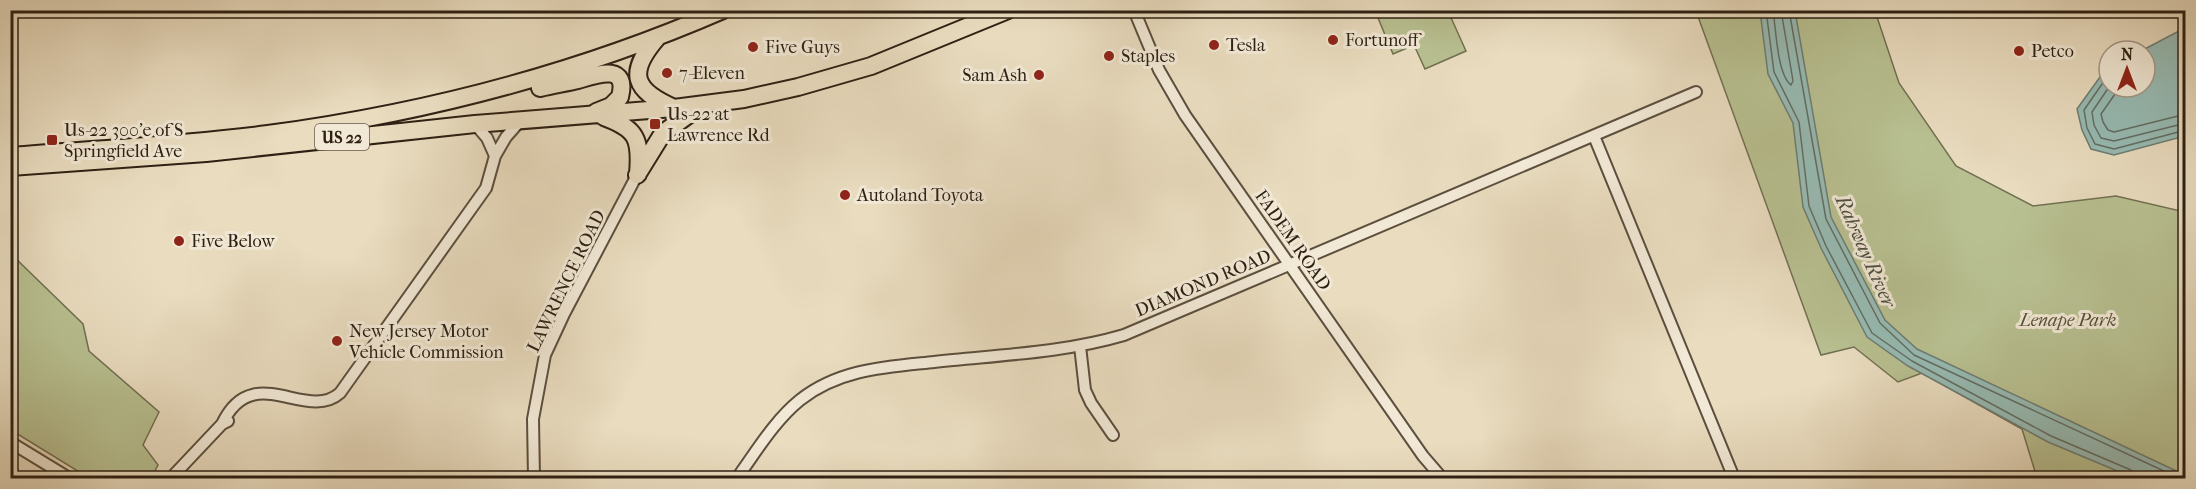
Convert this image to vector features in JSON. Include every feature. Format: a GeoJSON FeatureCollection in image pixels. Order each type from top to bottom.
{"type":"FeatureCollection","features":[{"type":"Feature","properties":{"kind":"highway","name":"US 22"},"geometry":{"type":"LineString","coordinates":[[10,156],[269,134],[405,111],[545,76],[657,37],[723,10]]}},
{"type":"Feature","properties":{"kind":"highway","name":"US 22"},"geometry":{"type":"LineString","coordinates":[[10,167],[206,153],[475,124],[705,104],[772,93],[851,72],[901,55],[1008,10]]}},
{"type":"Feature","properties":{"kind":"highway"},"geometry":{"type":"LineString","coordinates":[[657,37],[641,58],[638,71],[639,81],[651,97],[674,108]]}},
{"type":"Feature","properties":{"kind":"highway"},"geometry":{"type":"LineString","coordinates":[[467,97],[517,93],[600,73],[608,72],[615,75],[621,86],[620,97],[611,106],[592,115]]}},
{"type":"Feature","properties":{"kind":"highway"},"geometry":{"type":"LineString","coordinates":[[637,175],[663,132],[705,104]]}},
{"type":"Feature","properties":{"kind":"highway"},"geometry":{"type":"LineString","coordinates":[[592,115],[624,125],[633,132],[639,151],[637,175]]}},
{"type":"Feature","properties":{"kind":"street","name":"FADEM ROAD"},"geometry":{"type":"LineString","coordinates":[[1134,10],[1146,42],[1171,92],[1423,456],[1442,478]]}},
{"type":"Feature","properties":{"kind":"street","name":"DIAMOND ROAD"},"geometry":{"type":"LineString","coordinates":[[737,478],[788,411],[811,392],[838,378],[872,369],[1080,345],[1124,334],[1696,92]]}},
{"type":"Feature","properties":{"kind":"street"},"geometry":{"type":"LineString","coordinates":[[171,478],[222,424],[238,403],[247,398],[270,393],[321,402],[332,400],[340,393],[486,188],[495,156],[506,137],[521,120]]}},
{"type":"Feature","properties":{"kind":"street"},"geometry":{"type":"LineString","coordinates":[[475,124],[487,138],[495,156]]}},
{"type":"Feature","properties":{"kind":"street"},"geometry":{"type":"LineString","coordinates":[[1594,136],[1734,478]]}},
{"type":"Feature","properties":{"kind":"street","name":"LAWRENCE ROAD"},"geometry":{"type":"LineString","coordinates":[[534,478],[533,419],[545,356],[564,314],[637,175]]}},
{"type":"Feature","properties":{"kind":"street"},"geometry":{"type":"LineString","coordinates":[[1080,345],[1085,390],[1113,435]]}},
{"type":"Feature","properties":{"kind":"street"},"geometry":{"type":"LineString","coordinates":[[10,442],[69,478]]}},
{"type":"Feature","properties":{"kind":"green space"},"geometry":{"type":"Polygon","coordinates":[[[1382,10],[1448,11],[1466,51],[1425,69],[1414,45],[1393,54],[1376,13],[1382,10]]]}},
{"type":"Feature","properties":{"kind":"green space","name":"Lenape Park"},"geometry":{"type":"Polygon","coordinates":[[[1696,11],[1875,11],[1899,83],[1956,166],[2033,206],[2116,196],[2185,212],[2185,478],[2037,478],[2022,429],[1922,373],[1898,382],[1854,347],[1821,355],[1696,11]]]}},
{"type":"Feature","properties":{"kind":"green space"},"geometry":{"type":"Polygon","coordinates":[[[11,254],[83,324],[89,351],[159,412],[143,445],[158,465],[151,478],[89,478],[11,430],[11,254]]]}},
{"type":"Feature","properties":{"kind":"water"},"geometry":{"type":"Polygon","coordinates":[[[1760,11],[1795,11],[1831,217],[1885,320],[1917,349],[2185,475],[2185,478],[2134,478],[2048,442],[1908,366],[1867,337],[1821,248],[1803,207],[1793,123],[1768,74],[1760,11]]]}},
{"type":"Feature","properties":{"kind":"water"},"geometry":{"type":"Polygon","coordinates":[[[2185,24],[2185,136],[2114,155],[2091,149],[2082,130],[2077,109],[2097,81],[2097,99],[2157,99],[2157,43],[2181,30],[2185,24]]]}},
{"type":"Feature","properties":{"kind":"place","name":"Fortunoff"},"geometry":{"type":"Point","coordinates":[1333,40]}},
{"type":"Feature","properties":{"kind":"place","name":"Tesla"},"geometry":{"type":"Point","coordinates":[1214,45]}},
{"type":"Feature","properties":{"kind":"place","name":"Five Guys"},"geometry":{"type":"Point","coordinates":[753,47]}},
{"type":"Feature","properties":{"kind":"place","name":"Petco"},"geometry":{"type":"Point","coordinates":[2019,51]}},
{"type":"Feature","properties":{"kind":"place","name":"Staples"},"geometry":{"type":"Point","coordinates":[1109,56]}},
{"type":"Feature","properties":{"kind":"place","name":"7-Eleven"},"geometry":{"type":"Point","coordinates":[667,73]}},
{"type":"Feature","properties":{"kind":"place","name":"Sam Ash"},"geometry":{"type":"Point","coordinates":[1039,75]}},
{"type":"Feature","properties":{"kind":"place","name":"Us-22 at Lawrence Rd"},"geometry":{"type":"Point","coordinates":[655,124]}},
{"type":"Feature","properties":{"kind":"place","name":"Us-22 300'e of S Springfield Ave"},"geometry":{"type":"Point","coordinates":[52,140]}},
{"type":"Feature","properties":{"kind":"place","name":"Autoland Toyota"},"geometry":{"type":"Point","coordinates":[845,195]}},
{"type":"Feature","properties":{"kind":"place","name":"Five Below"},"geometry":{"type":"Point","coordinates":[179,241]}},
{"type":"Feature","properties":{"kind":"place","name":"New Jersey Motor Vehicle Commission"},"geometry":{"type":"Point","coordinates":[337,341]}},
{"type":"Feature","properties":{"kind":"water label","name":"Rahway River"},"geometry":{"type":"Point","coordinates":[1866,251]}}]}
